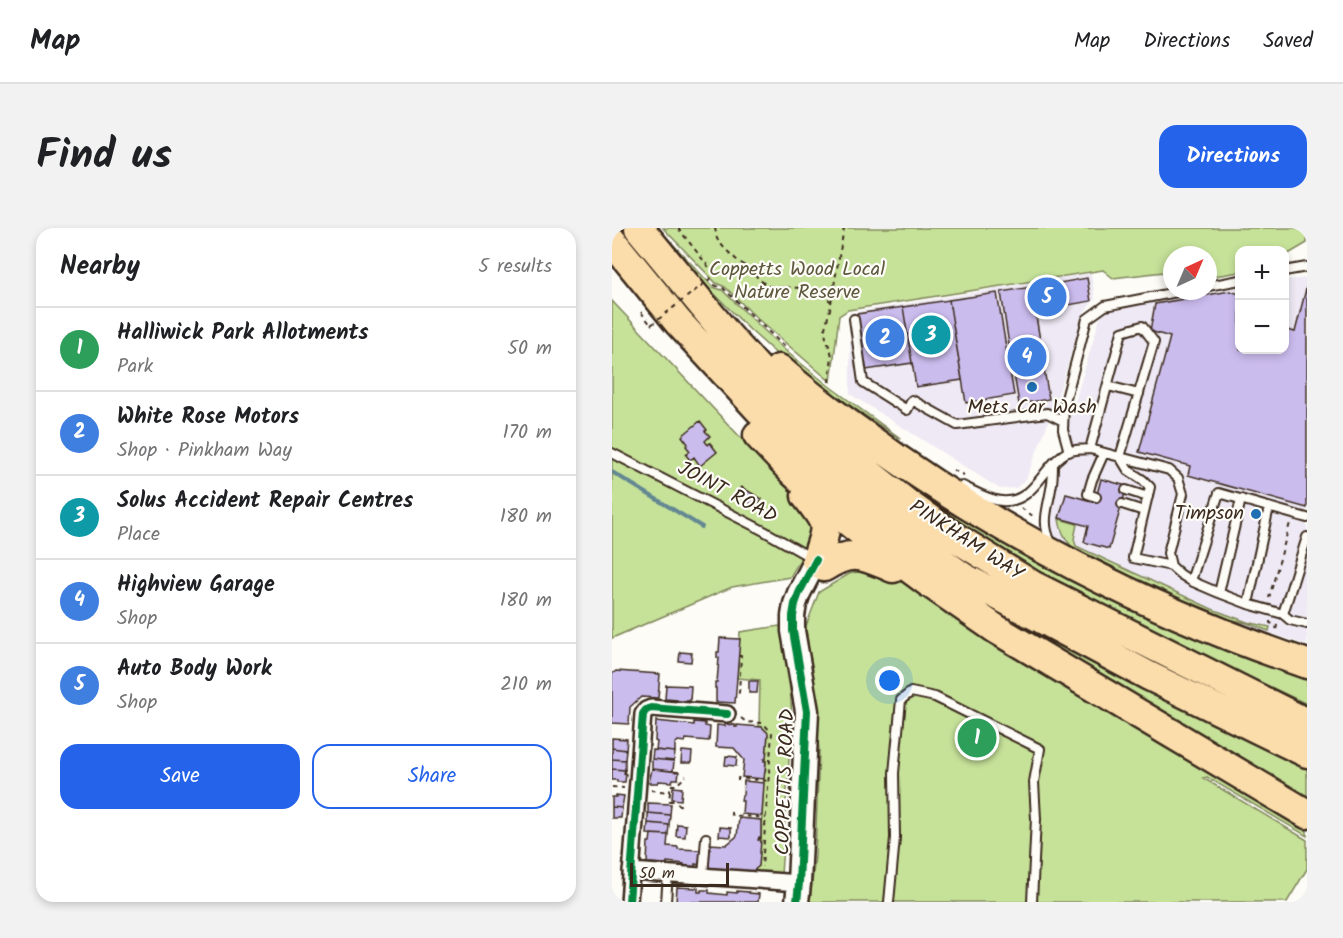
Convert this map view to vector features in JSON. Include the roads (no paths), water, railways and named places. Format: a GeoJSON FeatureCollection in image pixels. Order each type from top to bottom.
{"type":"FeatureCollection","features":[{"type":"Feature","properties":{"kind":"highway"},"geometry":{"type":"LineString","coordinates":[[641,229],[694,279],[782,371],[883,449],[972,508],[1074,565],[1140,598],[1193,621],[1307,664]]}},
{"type":"Feature","properties":{"kind":"highway"},"geometry":{"type":"LineString","coordinates":[[612,241],[665,324],[740,414],[794,473],[848,522],[996,629],[1307,814]]}},
{"type":"Feature","properties":{"kind":"highway","name":"PINKHAM WAY"},"geometry":{"type":"LineString","coordinates":[[694,279],[750,362],[806,419],[866,472],[909,505],[953,536],[1032,585],[1307,723]]}},
{"type":"Feature","properties":{"kind":"highway","name":"PINKHAM WAY"},"geometry":{"type":"LineString","coordinates":[[665,324],[743,393],[795,445],[878,516],[963,577],[1149,675],[1307,753]]}},
{"type":"Feature","properties":{"kind":"highway"},"geometry":{"type":"LineString","coordinates":[[768,446],[823,519],[825,530],[820,564],[847,556],[864,556],[928,582]]}},
{"type":"Feature","properties":{"kind":"street","name":"COPPETTS ROAD"},"geometry":{"type":"LineString","coordinates":[[798,892],[807,711],[793,631],[793,616],[800,593],[820,564]]}},
{"type":"Feature","properties":{"kind":"street"},"geometry":{"type":"LineString","coordinates":[[629,902],[643,714],[651,708],[732,715]]}},
{"type":"Feature","properties":{"kind":"street"},"geometry":{"type":"LineString","coordinates":[[631,871],[762,880],[798,892]]}},
{"type":"Feature","properties":{"kind":"lane"},"geometry":{"type":"LineString","coordinates":[[1289,270],[1307,267]]}},
{"type":"Feature","properties":{"kind":"lane"},"geometry":{"type":"LineString","coordinates":[[1217,284],[1235,281]]}},
{"type":"Feature","properties":{"kind":"lane"},"geometry":{"type":"LineString","coordinates":[[1069,452],[1063,430],[1064,406],[1087,319],[1105,306],[1163,295]]}},
{"type":"Feature","properties":{"kind":"lane"},"geometry":{"type":"LineString","coordinates":[[854,319],[863,382],[907,410],[912,400],[957,425],[1047,413],[1063,422]]}},
{"type":"Feature","properties":{"kind":"lane"},"geometry":{"type":"LineString","coordinates":[[1090,449],[1122,333],[1142,326],[1154,342],[1120,457],[1128,470],[1150,488],[1133,558],[1171,566]]}},
{"type":"Feature","properties":{"kind":"lane"},"geometry":{"type":"LineString","coordinates":[[1108,386],[1139,394]]}},
{"type":"Feature","properties":{"kind":"lane"},"geometry":{"type":"LineString","coordinates":[[883,449],[934,473]]}},
{"type":"Feature","properties":{"kind":"lane"},"geometry":{"type":"LineString","coordinates":[[955,483],[994,500],[1009,501],[1025,495],[1053,464],[1069,452],[1090,449],[1168,470],[1178,478],[1183,494],[1168,553],[1171,566],[1191,581],[1219,593],[1283,614],[1290,620],[1307,624]]}},
{"type":"Feature","properties":{"kind":"lane","name":"JOINT ROAD"},"geometry":{"type":"LineString","coordinates":[[612,453],[764,531],[820,564]]}},
{"type":"Feature","properties":{"kind":"lane"},"geometry":{"type":"LineString","coordinates":[[1096,497],[1088,494],[1096,481],[1104,453]]}},
{"type":"Feature","properties":{"kind":"lane"},"geometry":{"type":"LineString","coordinates":[[1053,464],[1052,486],[1045,524],[1054,546],[1074,565]]}},
{"type":"Feature","properties":{"kind":"lane"},"geometry":{"type":"LineString","coordinates":[[1126,490],[1148,497]]}},
{"type":"Feature","properties":{"kind":"lane"},"geometry":{"type":"LineString","coordinates":[[1191,581],[1219,493],[1307,518]]}},
{"type":"Feature","properties":{"kind":"lane"},"geometry":{"type":"LineString","coordinates":[[1219,593],[1241,499]]}},
{"type":"Feature","properties":{"kind":"lane"},"geometry":{"type":"LineString","coordinates":[[1122,504],[1144,511]]}},
{"type":"Feature","properties":{"kind":"lane"},"geometry":{"type":"LineString","coordinates":[[1248,604],[1269,507]]}},
{"type":"Feature","properties":{"kind":"lane"},"geometry":{"type":"LineString","coordinates":[[1283,614],[1307,537]]}},
{"type":"Feature","properties":{"kind":"lane"},"geometry":{"type":"LineString","coordinates":[[889,902],[895,838],[894,773],[898,720],[901,700],[911,692],[935,697],[1040,749],[1034,782],[1036,819],[1032,902]]}},
{"type":"Feature","properties":{"kind":"lane"},"geometry":{"type":"LineString","coordinates":[[703,876],[706,838]]}},
{"type":"Feature","properties":{"kind":"lane"},"geometry":{"type":"LineString","coordinates":[[666,902],[668,873]]}},
{"type":"Feature","properties":{"kind":"waterway"},"geometry":{"type":"LineString","coordinates":[[612,472],[702,527]]}},
{"type":"Feature","properties":{"kind":"place","name":"Auto Body Work"},"geometry":{"type":"Point","coordinates":[1047,297]}},
{"type":"Feature","properties":{"kind":"place","name":"Solus Accident Repair Centres"},"geometry":{"type":"Point","coordinates":[931,335]}},
{"type":"Feature","properties":{"kind":"place","name":"White Rose Motors"},"geometry":{"type":"Point","coordinates":[885,338]}},
{"type":"Feature","properties":{"kind":"place","name":"Highview Garage"},"geometry":{"type":"Point","coordinates":[1027,357]}},
{"type":"Feature","properties":{"kind":"place","name":"Mets Car Wash"},"geometry":{"type":"Point","coordinates":[1032,387]}},
{"type":"Feature","properties":{"kind":"place","name":"Timpson"},"geometry":{"type":"Point","coordinates":[1256,514]}},
{"type":"Feature","properties":{"kind":"place","name":"Halliwick Park Allotments"},"geometry":{"type":"Point","coordinates":[977,738]}},
{"type":"Feature","properties":{"kind":"park label","name":"Coppetts Wood Local Nature Reserve"},"geometry":{"type":"Point","coordinates":[797,282]}}]}
